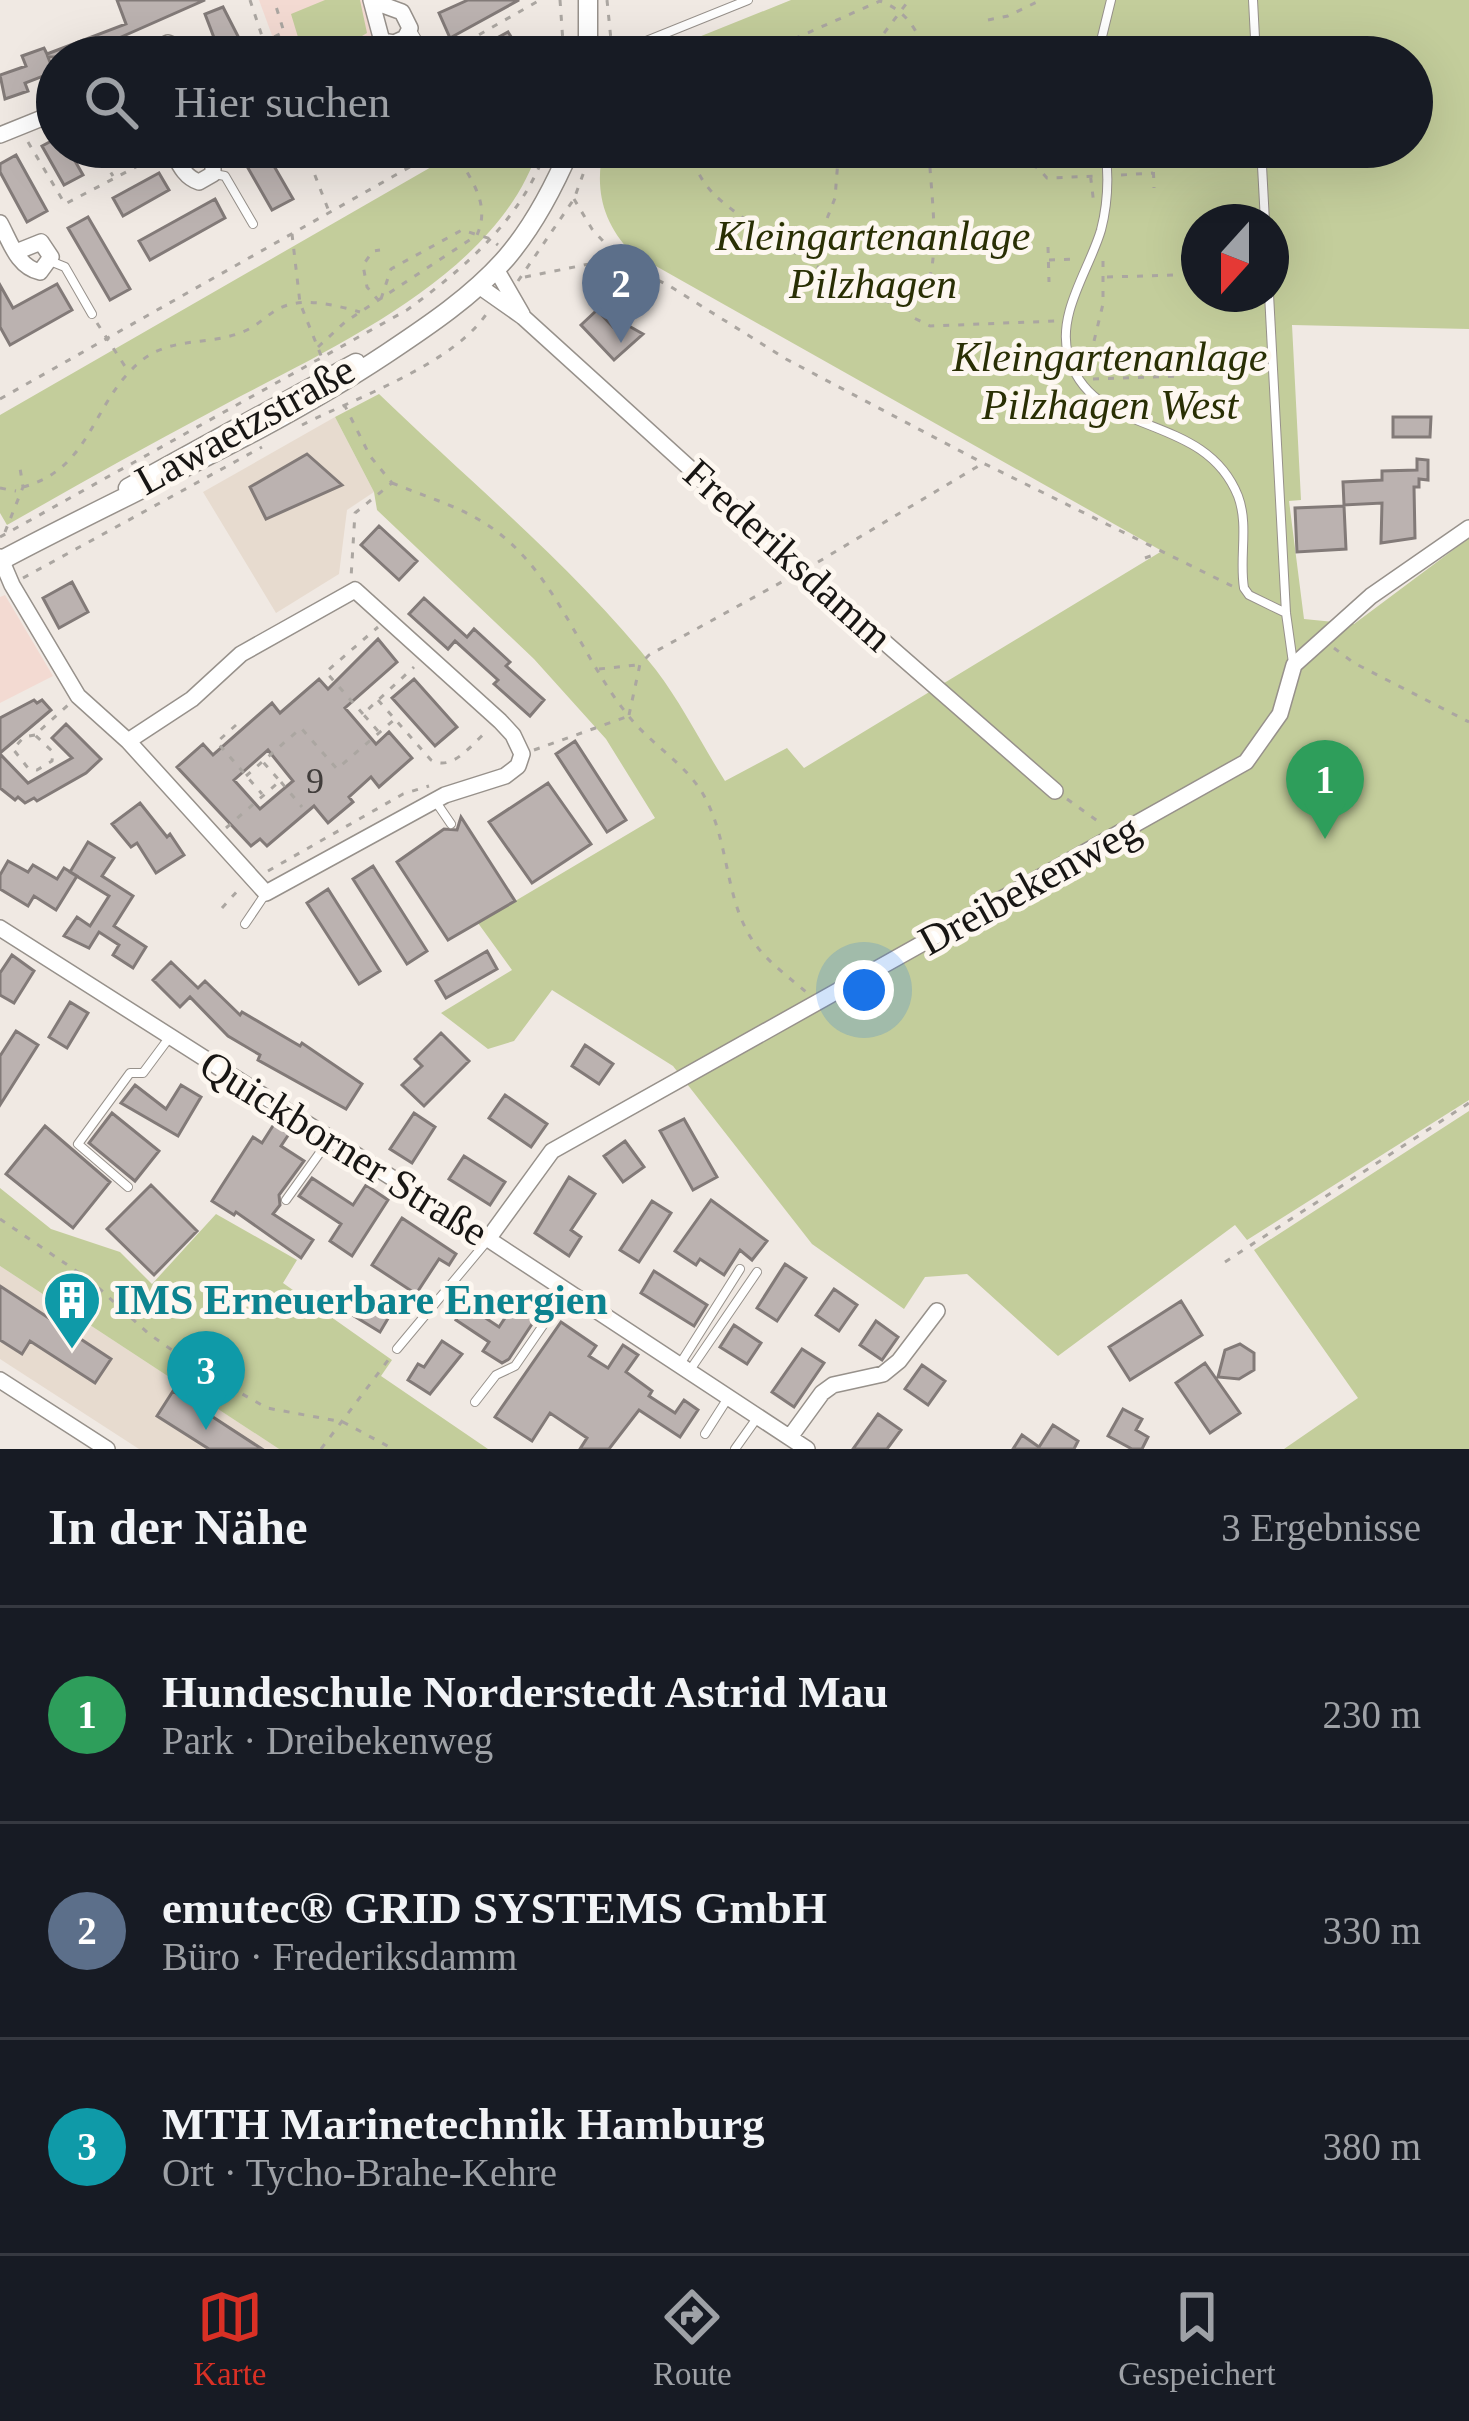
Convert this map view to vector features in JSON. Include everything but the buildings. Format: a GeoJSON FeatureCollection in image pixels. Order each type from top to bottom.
{"type":"FeatureCollection","features":[{"type":"Feature","properties":{"kind":"street"},"geometry":{"type":"LineString","coordinates":[[587,0],[588,36]]}},
{"type":"Feature","properties":{"kind":"street"},"geometry":{"type":"LineString","coordinates":[[371,1],[402,12],[410,28],[406,36]]}},
{"type":"Feature","properties":{"kind":"street"},"geometry":{"type":"LineString","coordinates":[[371,1],[381,36]]}},
{"type":"Feature","properties":{"kind":"street"},"geometry":{"type":"LineString","coordinates":[[0,135],[36,120]]}},
{"type":"Feature","properties":{"kind":"street"},"geometry":{"type":"LineString","coordinates":[[183,168],[195,181],[209,178],[213,168]]}},
{"type":"Feature","properties":{"kind":"street","name":"Lawaetzstraße"},"geometry":{"type":"LineString","coordinates":[[1,559],[157,484],[337,387],[404,342],[479,286],[502,262],[539,212],[561,168]]}},
{"type":"Feature","properties":{"kind":"street"},"geometry":{"type":"LineString","coordinates":[[0,223],[25,266],[35,272],[50,261]]}},
{"type":"Feature","properties":{"kind":"street","name":"Frederiksdamm"},"geometry":{"type":"LineString","coordinates":[[502,262],[523,317]]}},
{"type":"Feature","properties":{"kind":"street","name":"Frederiksdamm"},"geometry":{"type":"LineString","coordinates":[[479,286],[523,317],[1055,791]]}},
{"type":"Feature","properties":{"kind":"street","name":"Lawaetzstraße"},"geometry":{"type":"LineString","coordinates":[[89,514],[189,451],[329,375],[404,342]]}},
{"type":"Feature","properties":{"kind":"street","name":"Dreibekenweg"},"geometry":{"type":"LineString","coordinates":[[488,1238],[552,1150],[1246,762],[1280,714],[1294,665],[1371,596],[1469,528]]}},
{"type":"Feature","properties":{"kind":"street"},"geometry":{"type":"LineString","coordinates":[[1,559],[78,696],[128,741],[260,886],[440,798],[505,776],[518,766],[522,754],[500,721],[355,590],[242,654],[192,699],[128,741]]}},
{"type":"Feature","properties":{"kind":"street","name":"Quickborner Straße"},"geometry":{"type":"LineString","coordinates":[[1,931],[488,1238],[807,1449]]}},
{"type":"Feature","properties":{"kind":"street"},"geometry":{"type":"LineString","coordinates":[[790,1437],[833,1384],[883,1373],[899,1361],[937,1311]]}},
{"type":"Feature","properties":{"kind":"street"},"geometry":{"type":"LineString","coordinates":[[0,1381],[107,1449]]}},
{"type":"Feature","properties":{"kind":"lane"},"geometry":{"type":"LineString","coordinates":[[656,36],[748,0]]}},
{"type":"Feature","properties":{"kind":"lane"},"geometry":{"type":"LineString","coordinates":[[1103,36],[1112,0]]}},
{"type":"Feature","properties":{"kind":"lane"},"geometry":{"type":"LineString","coordinates":[[1253,0],[1255,36]]}},
{"type":"Feature","properties":{"kind":"lane"},"geometry":{"type":"LineString","coordinates":[[410,28],[415,36]]}},
{"type":"Feature","properties":{"kind":"lane"},"geometry":{"type":"LineString","coordinates":[[1105,168],[1106,206],[1067,322],[1067,354],[1088,394],[1111,410],[1181,436],[1230,481],[1240,503],[1241,566],[1249,595],[1286,614]]}},
{"type":"Feature","properties":{"kind":"lane"},"geometry":{"type":"LineString","coordinates":[[1262,168],[1264,204]]}},
{"type":"Feature","properties":{"kind":"lane"},"geometry":{"type":"LineString","coordinates":[[213,174],[225,176],[253,224]]}},
{"type":"Feature","properties":{"kind":"lane"},"geometry":{"type":"LineString","coordinates":[[50,261],[65,267],[92,314]]}},
{"type":"Feature","properties":{"kind":"lane"},"geometry":{"type":"LineString","coordinates":[[1270,312],[1286,614],[1294,665]]}},
{"type":"Feature","properties":{"kind":"lane"},"geometry":{"type":"LineString","coordinates":[[440,798],[451,824]]}},
{"type":"Feature","properties":{"kind":"lane"},"geometry":{"type":"LineString","coordinates":[[245,924],[260,886]]}},
{"type":"Feature","properties":{"kind":"lane"},"geometry":{"type":"LineString","coordinates":[[128,1187],[78,1144],[130,1073],[143,1073],[170,1037]]}},
{"type":"Feature","properties":{"kind":"lane"},"geometry":{"type":"LineString","coordinates":[[286,1200],[329,1138]]}},
{"type":"Feature","properties":{"kind":"lane"},"geometry":{"type":"LineString","coordinates":[[397,1349],[488,1238]]}},
{"type":"Feature","properties":{"kind":"lane"},"geometry":{"type":"LineString","coordinates":[[684,1368],[740,1269]]}},
{"type":"Feature","properties":{"kind":"lane"},"geometry":{"type":"LineString","coordinates":[[684,1368],[757,1272]]}},
{"type":"Feature","properties":{"kind":"lane"},"geometry":{"type":"LineString","coordinates":[[475,1402],[496,1375],[514,1366],[567,1291]]}},
{"type":"Feature","properties":{"kind":"lane"},"geometry":{"type":"LineString","coordinates":[[705,1434],[729,1397]]}},
{"type":"Feature","properties":{"kind":"lane"},"geometry":{"type":"LineString","coordinates":[[735,1449],[758,1416]]}},
{"type":"Feature","properties":{"kind":"path"},"geometry":{"type":"LineString","coordinates":[[250,0],[261,36]]}},
{"type":"Feature","properties":{"kind":"path"},"geometry":{"type":"LineString","coordinates":[[274,0],[284,32],[277,36]]}},
{"type":"Feature","properties":{"kind":"path"},"geometry":{"type":"LineString","coordinates":[[477,36],[540,0]]}},
{"type":"Feature","properties":{"kind":"path"},"geometry":{"type":"LineString","coordinates":[[560,0],[563,36]]}},
{"type":"Feature","properties":{"kind":"path"},"geometry":{"type":"LineString","coordinates":[[607,0],[609,36]]}},
{"type":"Feature","properties":{"kind":"path"},"geometry":{"type":"LineString","coordinates":[[882,36],[909,0]]}},
{"type":"Feature","properties":{"kind":"path"},"geometry":{"type":"LineString","coordinates":[[988,20],[1041,0]]}},
{"type":"Feature","properties":{"kind":"path"},"geometry":{"type":"LineString","coordinates":[[799,36],[873,2],[901,11],[919,36]]}},
{"type":"Feature","properties":{"kind":"path"},"geometry":{"type":"LineString","coordinates":[[27,140],[36,155]]}},
{"type":"Feature","properties":{"kind":"path"},"geometry":{"type":"LineString","coordinates":[[43,168],[64,203],[137,168]]}},
{"type":"Feature","properties":{"kind":"path"},"geometry":{"type":"LineString","coordinates":[[108,168],[114,178]]}},
{"type":"Feature","properties":{"kind":"path"},"geometry":{"type":"LineString","coordinates":[[312,168],[329,210]]}},
{"type":"Feature","properties":{"kind":"path"},"geometry":{"type":"LineString","coordinates":[[0,399],[407,168]]}},
{"type":"Feature","properties":{"kind":"path"},"geometry":{"type":"LineString","coordinates":[[317,349],[360,312],[477,235],[484,220],[483,203],[460,168]]}},
{"type":"Feature","properties":{"kind":"path"},"geometry":{"type":"LineString","coordinates":[[2,535],[407,310],[491,238],[524,197],[538,168]]}},
{"type":"Feature","properties":{"kind":"path"},"geometry":{"type":"LineString","coordinates":[[585,168],[574,199],[592,229],[624,264]]}},
{"type":"Feature","properties":{"kind":"path"},"geometry":{"type":"LineString","coordinates":[[699,168],[711,192],[867,294],[906,304],[914,318],[930,326],[1067,322]]}},
{"type":"Feature","properties":{"kind":"path"},"geometry":{"type":"LineString","coordinates":[[811,260],[835,198],[837,168]]}},
{"type":"Feature","properties":{"kind":"path"},"geometry":{"type":"LineString","coordinates":[[906,304],[922,294],[932,265],[930,168]]}},
{"type":"Feature","properties":{"kind":"path"},"geometry":{"type":"LineString","coordinates":[[1038,168],[1047,178]]}},
{"type":"Feature","properties":{"kind":"path"},"geometry":{"type":"LineString","coordinates":[[1153,168],[1154,188]]}},
{"type":"Feature","properties":{"kind":"path"},"geometry":{"type":"LineString","coordinates":[[253,224],[266,248]]}},
{"type":"Feature","properties":{"kind":"path"},"geometry":{"type":"LineString","coordinates":[[380,302],[391,269],[462,230],[491,238]]}},
{"type":"Feature","properties":{"kind":"path"},"geometry":{"type":"LineString","coordinates":[[292,233],[300,303],[322,358]]}},
{"type":"Feature","properties":{"kind":"path"},"geometry":{"type":"LineString","coordinates":[[491,238],[502,262]]}},
{"type":"Feature","properties":{"kind":"path"},"geometry":{"type":"LineString","coordinates":[[1048,247],[1049,282]]}},
{"type":"Feature","properties":{"kind":"path"},"geometry":{"type":"LineString","coordinates":[[380,250],[373,250],[363,266],[367,287],[380,302]]}},
{"type":"Feature","properties":{"kind":"path"},"geometry":{"type":"LineString","coordinates":[[1049,260],[1091,259]]}},
{"type":"Feature","properties":{"kind":"path"},"geometry":{"type":"LineString","coordinates":[[523,278],[598,262],[624,264],[983,464],[1249,595]]}},
{"type":"Feature","properties":{"kind":"path"},"geometry":{"type":"LineString","coordinates":[[1105,278],[1177,275]]}},
{"type":"Feature","properties":{"kind":"path"},"geometry":{"type":"LineString","coordinates":[[0,488],[21,489],[52,477],[72,459],[128,372],[158,349],[179,341],[223,339],[248,330],[281,307],[300,303],[360,312]]}},
{"type":"Feature","properties":{"kind":"path"},"geometry":{"type":"LineString","coordinates":[[92,314],[128,372]]}},
{"type":"Feature","properties":{"kind":"path"},"geometry":{"type":"LineString","coordinates":[[1087,380],[1181,376]]}},
{"type":"Feature","properties":{"kind":"path"},"geometry":{"type":"LineString","coordinates":[[337,387],[370,456],[392,484],[462,511],[499,532],[528,560],[628,717],[673,757],[701,791],[723,837],[731,886],[753,942],[817,1002]]}},
{"type":"Feature","properties":{"kind":"path"},"geometry":{"type":"LineString","coordinates":[[597,668],[618,670],[640,664],[983,464]]}},
{"type":"Feature","properties":{"kind":"path"},"geometry":{"type":"LineString","coordinates":[[2,535],[21,489],[20,468]]}},
{"type":"Feature","properties":{"kind":"path"},"geometry":{"type":"LineString","coordinates":[[355,590],[349,571],[356,514],[392,484]]}},
{"type":"Feature","properties":{"kind":"path"},"geometry":{"type":"LineString","coordinates":[[1145,558],[1160,552]]}},
{"type":"Feature","properties":{"kind":"path"},"geometry":{"type":"LineString","coordinates":[[379,733],[326,672],[387,619]]}},
{"type":"Feature","properties":{"kind":"path"},"geometry":{"type":"LineString","coordinates":[[1322,639],[1354,663],[1469,722]]}},
{"type":"Feature","properties":{"kind":"path"},"geometry":{"type":"LineString","coordinates":[[628,717],[640,664]]}},
{"type":"Feature","properties":{"kind":"path"},"geometry":{"type":"LineString","coordinates":[[363,714],[408,673]]}},
{"type":"Feature","properties":{"kind":"path"},"geometry":{"type":"LineString","coordinates":[[35,735],[53,752],[52,761],[37,770],[28,768],[13,745],[35,735],[78,696]]}},
{"type":"Feature","properties":{"kind":"path"},"geometry":{"type":"LineString","coordinates":[[378,700],[430,760],[440,765],[449,764],[500,721]]}},
{"type":"Feature","properties":{"kind":"path"},"geometry":{"type":"LineString","coordinates":[[522,754],[628,717]]}},
{"type":"Feature","properties":{"kind":"path"},"geometry":{"type":"LineString","coordinates":[[246,776],[301,728],[337,769],[395,719]]}},
{"type":"Feature","properties":{"kind":"path"},"geometry":{"type":"LineString","coordinates":[[236,725],[217,742],[263,795]]}},
{"type":"Feature","properties":{"kind":"path"},"geometry":{"type":"LineString","coordinates":[[263,762],[302,807]]}},
{"type":"Feature","properties":{"kind":"path"},"geometry":{"type":"LineString","coordinates":[[215,837],[280,781]]}},
{"type":"Feature","properties":{"kind":"path"},"geometry":{"type":"LineString","coordinates":[[222,908],[242,885],[260,886],[403,794],[432,785],[440,798]]}},
{"type":"Feature","properties":{"kind":"path"},"geometry":{"type":"LineString","coordinates":[[1055,791],[1119,836]]}},
{"type":"Feature","properties":{"kind":"path"},"geometry":{"type":"LineString","coordinates":[[1225,1262],[1469,1103]]}},
{"type":"Feature","properties":{"kind":"path"},"geometry":{"type":"LineString","coordinates":[[0,1219],[91,1281],[149,1334],[205,1372],[267,1408],[343,1422],[393,1449]]}},
{"type":"Feature","properties":{"kind":"path"},"geometry":{"type":"LineString","coordinates":[[321,1449],[397,1349]]}},
{"type":"Feature","properties":{"kind":"shaded area"},"geometry":{"type":"Polygon","coordinates":[[[259,0],[363,0],[373,36],[272,36],[259,0]]]}},
{"type":"Feature","properties":{"kind":"shaded area"},"geometry":{"type":"Polygon","coordinates":[[[335,417],[374,492],[347,510],[339,574],[276,613],[203,492],[335,417]]]}},
{"type":"Feature","properties":{"kind":"shaded area"},"geometry":{"type":"Polygon","coordinates":[[[5,595],[53,676],[0,703],[0,597],[5,595]]]}},
{"type":"Feature","properties":{"kind":"shaded area"},"geometry":{"type":"Polygon","coordinates":[[[0,1266],[279,1449],[139,1449],[0,1359],[0,1266]]]}},
{"type":"Feature","properties":{"kind":"green space"},"geometry":{"type":"Polygon","coordinates":[[[325,0],[360,0],[367,33],[298,36],[291,14],[325,0]]]}},
{"type":"Feature","properties":{"kind":"green space"},"geometry":{"type":"Polygon","coordinates":[[[791,0],[1469,0],[1469,329],[1292,325],[1301,500],[1289,501],[1304,619],[1354,624],[1469,538],[1469,1100],[1247,1240],[1235,1225],[1058,1356],[967,1274],[925,1277],[904,1309],[812,1244],[673,1066],[552,990],[514,1041],[488,1049],[441,1013],[512,970],[478,923],[655,818],[606,739],[534,659],[377,510],[374,492],[335,417],[379,394],[626,634],[665,683],[725,781],[787,748],[804,768],[1162,551],[631,252],[613,229],[601,190],[601,168],[1433,168],[1433,36],[701,36],[791,0]]]}},
{"type":"Feature","properties":{"kind":"green space"},"geometry":{"type":"Polygon","coordinates":[[[429,168],[530,168],[518,194],[486,236],[401,307],[7,525],[0,513],[0,415],[429,168]]]}},
{"type":"Feature","properties":{"kind":"green space"},"geometry":{"type":"Polygon","coordinates":[[[1469,1111],[1469,1449],[1284,1449],[1358,1398],[1254,1250],[1469,1111]]]}},
{"type":"Feature","properties":{"kind":"green space"},"geometry":{"type":"Polygon","coordinates":[[[0,1188],[51,1229],[120,1252],[152,1284],[216,1214],[297,1260],[283,1283],[392,1360],[381,1376],[488,1449],[279,1449],[0,1266],[0,1188]]]}},
{"type":"Feature","properties":{"kind":"place","name":"emutec® GRID SYSTEMS GmbH"},"geometry":{"type":"Point","coordinates":[621,343]}},
{"type":"Feature","properties":{"kind":"place","name":"Hundeschule Norderstedt Astrid Mau"},"geometry":{"type":"Point","coordinates":[1325,839]}},
{"type":"Feature","properties":{"kind":"place","name":"IMS Erneuerbare Energien"},"geometry":{"type":"Point","coordinates":[72,1351]}},
{"type":"Feature","properties":{"kind":"place","name":"MTH Marinetechnik Hamburg"},"geometry":{"type":"Point","coordinates":[206,1430]}},
{"type":"Feature","properties":{"kind":"park label","name":"Kleingartenanlage Pilzhagen"},"geometry":{"type":"Point","coordinates":[873,260]}},
{"type":"Feature","properties":{"kind":"park label","name":"Kleingartenanlage Pilzhagen West"},"geometry":{"type":"Point","coordinates":[1110,381]}}]}
